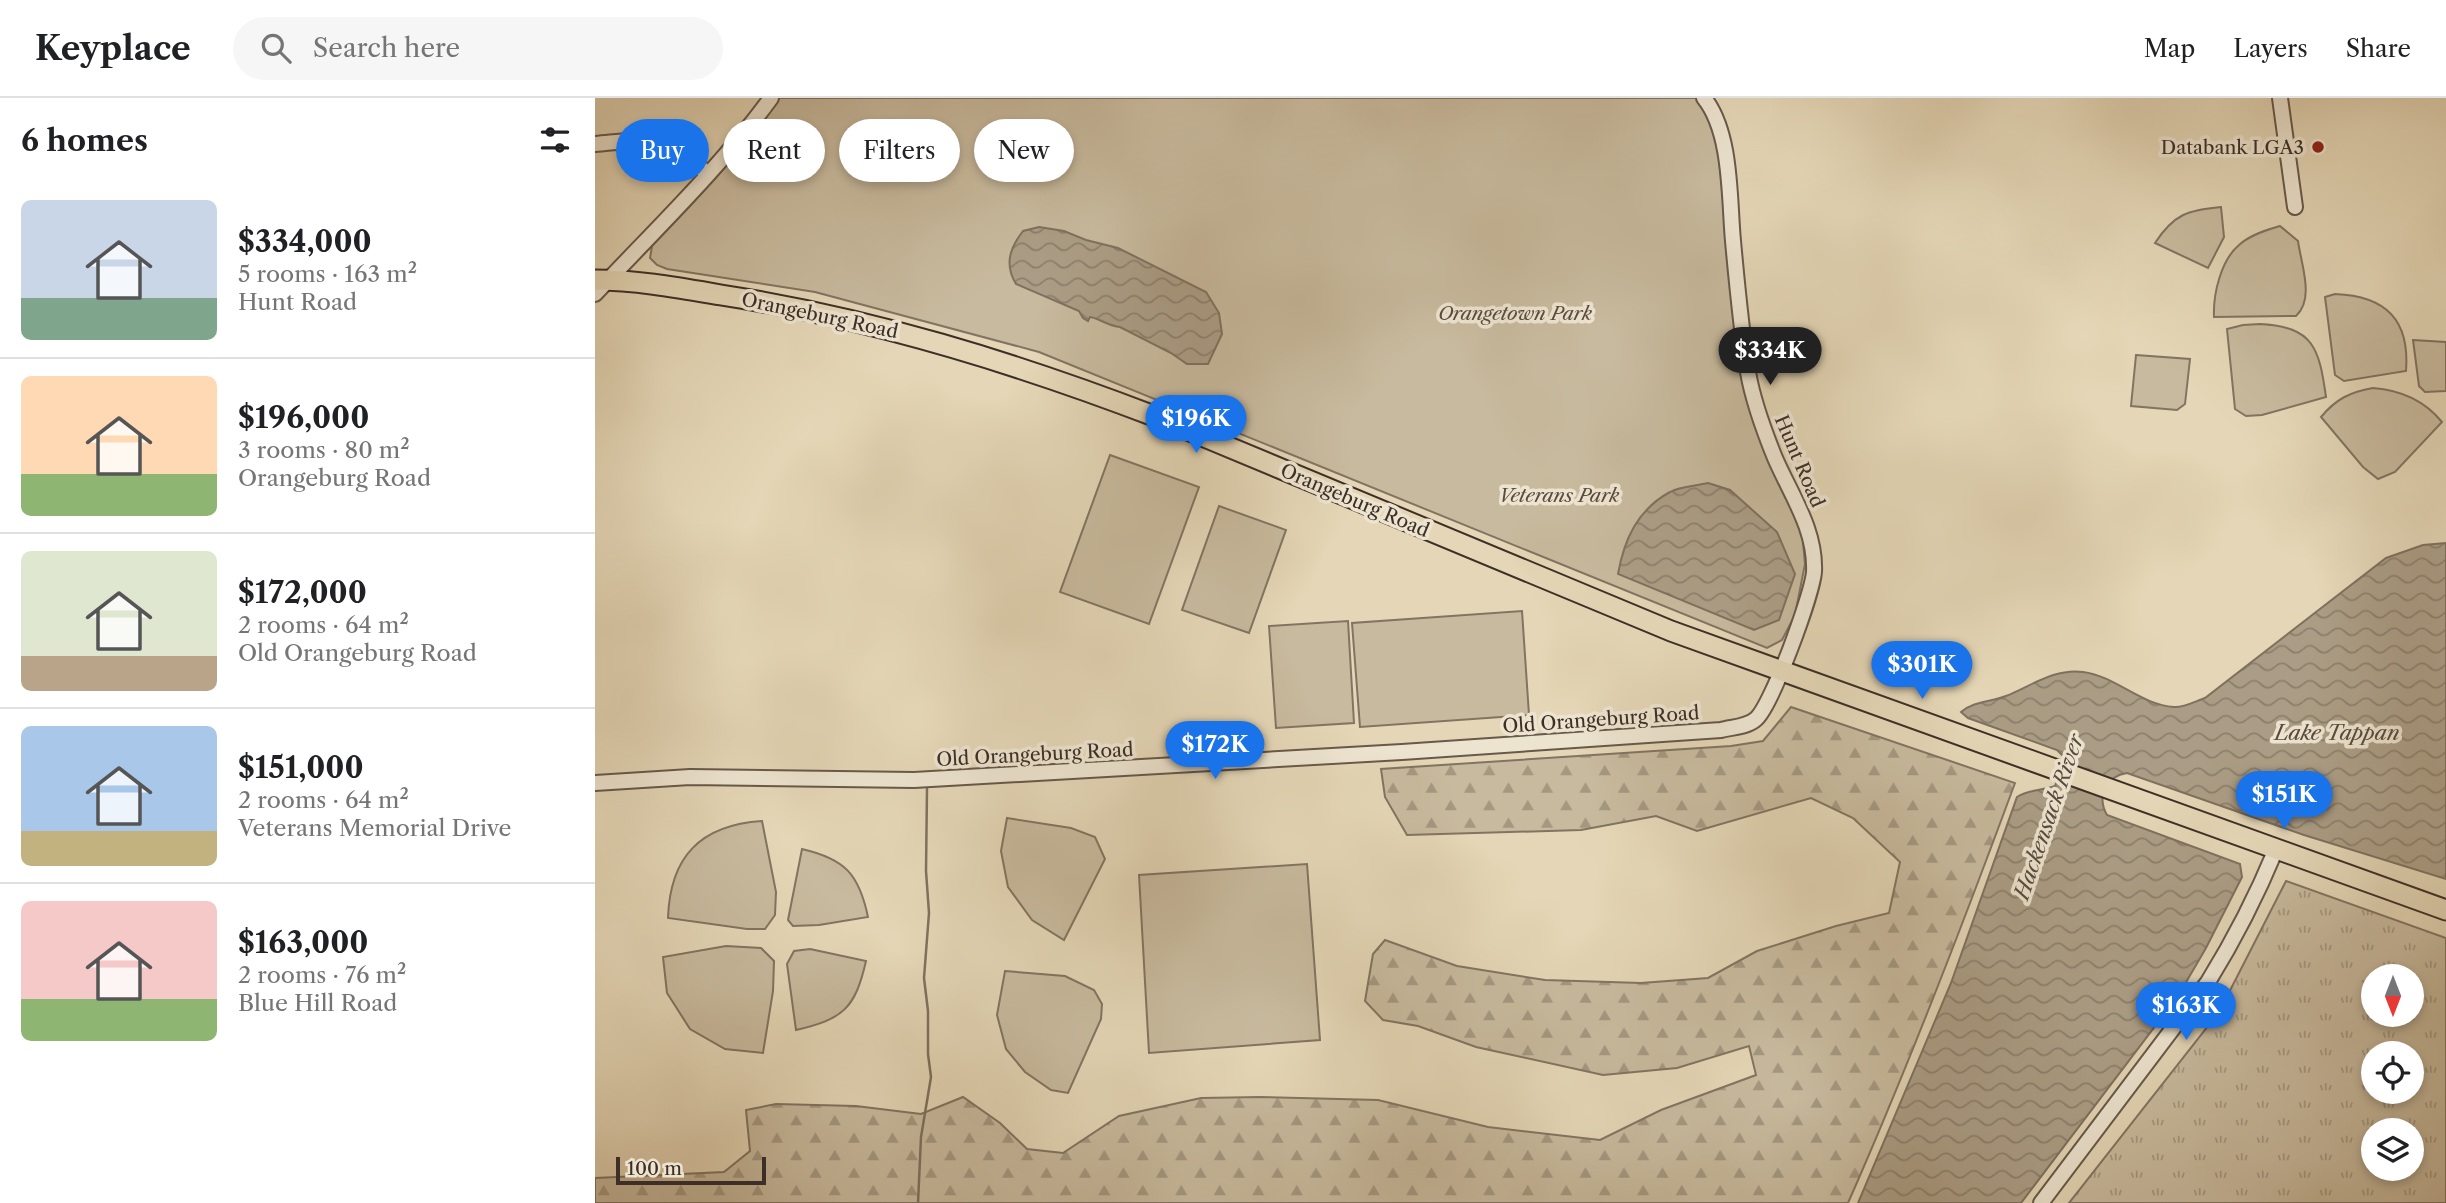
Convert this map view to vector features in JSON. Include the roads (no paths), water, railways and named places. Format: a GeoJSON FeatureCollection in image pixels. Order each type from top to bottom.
{"type":"FeatureCollection","features":[{"type":"Feature","properties":{"kind":"main road","name":"Orangeburg Road"},"geometry":{"type":"LineString","coordinates":[[599,284],[764,301],[914,335],[1069,384],[1154,416],[1671,631],[2446,910]]}},
{"type":"Feature","properties":{"kind":"street"},"geometry":{"type":"LineString","coordinates":[[709,173],[754,122],[771,98]]}},
{"type":"Feature","properties":{"kind":"street","name":"Hunt Road"},"geometry":{"type":"LineString","coordinates":[[1704,98],[1712,109],[1725,157],[1748,373],[1774,457],[1805,523],[1813,555],[1814,574],[1809,593],[1780,671]]}},
{"type":"Feature","properties":{"kind":"street"},"geometry":{"type":"LineString","coordinates":[[2280,98],[2295,207]]}},
{"type":"Feature","properties":{"kind":"street"},"geometry":{"type":"LineString","coordinates":[[595,144],[616,142]]}},
{"type":"Feature","properties":{"kind":"street"},"geometry":{"type":"LineString","coordinates":[[599,284],[700,182]]}},
{"type":"Feature","properties":{"kind":"street","name":"Old Orangeburg Road"},"geometry":{"type":"LineString","coordinates":[[595,783],[690,777],[914,780],[1402,752],[1721,730],[1756,719],[1770,698],[1780,671]]}},
{"type":"Feature","properties":{"kind":"street"},"geometry":{"type":"LineString","coordinates":[[2041,1203],[2208,982],[2226,954],[2265,877],[2276,849]]}},
{"type":"Feature","properties":{"kind":"water"},"geometry":{"type":"Polygon","coordinates":[[[1039,227],[1064,231],[1118,248],[1206,292],[1219,313],[1222,334],[1208,364],[1187,364],[1120,327],[1090,317],[1088,321],[1079,311],[1016,284],[1010,270],[1012,250],[1023,231],[1039,227]]]}},
{"type":"Feature","properties":{"kind":"water"},"geometry":{"type":"Polygon","coordinates":[[[1708,483],[1730,490],[1777,532],[1795,574],[1779,620],[1754,630],[1618,574],[1628,538],[1649,508],[1674,490],[1708,483]]]}},
{"type":"Feature","properties":{"kind":"water"},"geometry":{"type":"Polygon","coordinates":[[[2446,543],[2446,879],[2304,835],[2127,773],[2114,778],[2103,794],[2107,815],[2240,864],[2242,877],[2178,996],[2021,1203],[1858,1203],[1951,983],[2017,797],[2055,786],[2065,758],[2057,750],[1968,718],[1961,712],[2053,675],[2073,671],[2106,679],[2162,705],[2178,707],[2189,704],[2205,698],[2386,558],[2423,545],[2446,543]]]}},
{"type":"Feature","properties":{"kind":"waterway"},"geometry":{"type":"LineString","coordinates":[[918,1203],[921,1137],[931,1077],[924,978],[929,913],[926,871],[927,789]]}},
{"type":"Feature","properties":{"kind":"place","name":"Databank LGA3"},"geometry":{"type":"Point","coordinates":[2318,147]}},
{"type":"Feature","properties":{"kind":"park label","name":"Orangetown Park"},"geometry":{"type":"Point","coordinates":[1515,313]}},
{"type":"Feature","properties":{"kind":"park label","name":"Veterans Park"},"geometry":{"type":"Point","coordinates":[1559,495]}},
{"type":"Feature","properties":{"kind":"water label","name":"Lake Tappan"},"geometry":{"type":"Point","coordinates":[2337,733]}},
{"type":"Feature","properties":{"kind":"water label","name":"Hackensack River"},"geometry":{"type":"Point","coordinates":[2049,817]}}]}
